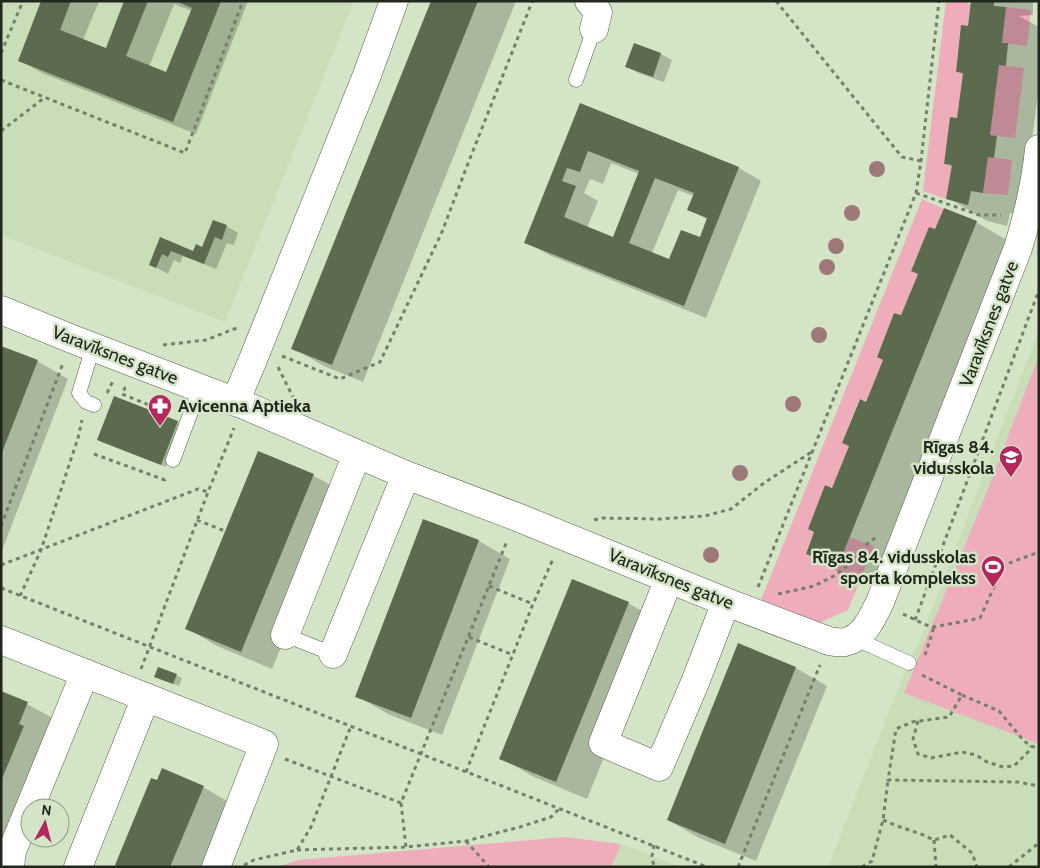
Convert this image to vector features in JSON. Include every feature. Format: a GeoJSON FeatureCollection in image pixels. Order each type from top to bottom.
{"type":"FeatureCollection","features":[{"type":"Feature","properties":{"kind":"street"},"geometry":{"type":"LineString","coordinates":[[239,403],[394,1]]}},
{"type":"Feature","properties":{"kind":"street"},"geometry":{"type":"LineString","coordinates":[[589,1],[598,12],[594,29]]}},
{"type":"Feature","properties":{"kind":"street","name":"Varavīksnes gatve"},"geometry":{"type":"LineString","coordinates":[[1,310],[239,403],[406,475],[517,517],[670,579],[743,604],[829,641],[843,642],[856,638],[869,625],[880,602],[1018,248],[1027,219],[1037,172],[1039,149]]}},
{"type":"Feature","properties":{"kind":"street"},"geometry":{"type":"LineString","coordinates":[[285,635],[357,454]]}},
{"type":"Feature","properties":{"kind":"street"},"geometry":{"type":"LineString","coordinates":[[333,654],[406,475]]}},
{"type":"Feature","properties":{"kind":"street"},"geometry":{"type":"LineString","coordinates":[[670,579],[603,743],[660,767],[696,680],[743,604]]}},
{"type":"Feature","properties":{"kind":"street"},"geometry":{"type":"LineString","coordinates":[[1,640],[264,744],[216,867]]}},
{"type":"Feature","properties":{"kind":"street"},"geometry":{"type":"LineString","coordinates":[[10,867],[12,851],[85,673]]}},
{"type":"Feature","properties":{"kind":"street"},"geometry":{"type":"LineString","coordinates":[[78,867],[146,697]]}},
{"type":"Feature","properties":{"kind":"lane"},"geometry":{"type":"LineString","coordinates":[[576,80],[594,29]]}},
{"type":"Feature","properties":{"kind":"lane"},"geometry":{"type":"LineString","coordinates":[[83,343],[79,393],[90,404]]}},
{"type":"Feature","properties":{"kind":"lane"},"geometry":{"type":"LineString","coordinates":[[173,460],[200,388]]}},
{"type":"Feature","properties":{"kind":"lane"},"geometry":{"type":"LineString","coordinates":[[285,635],[333,654]]}},
{"type":"Feature","properties":{"kind":"lane"},"geometry":{"type":"LineString","coordinates":[[856,638],[914,668]]}},
{"type":"Feature","properties":{"kind":"path"},"geometry":{"type":"LineString","coordinates":[[1,53],[23,1]]}},
{"type":"Feature","properties":{"kind":"path"},"geometry":{"type":"LineString","coordinates":[[1,80],[185,153],[243,1]]}},
{"type":"Feature","properties":{"kind":"path"},"geometry":{"type":"LineString","coordinates":[[278,354],[340,379],[380,362],[442,232],[533,1]]}},
{"type":"Feature","properties":{"kind":"path"},"geometry":{"type":"LineString","coordinates":[[776,1],[902,157],[921,161]]}},
{"type":"Feature","properties":{"kind":"path"},"geometry":{"type":"LineString","coordinates":[[743,604],[813,451],[916,193],[939,1]]}},
{"type":"Feature","properties":{"kind":"path"},"geometry":{"type":"LineString","coordinates":[[1,131],[45,97]]}},
{"type":"Feature","properties":{"kind":"path"},"geometry":{"type":"LineString","coordinates":[[916,193],[979,215],[1009,215],[1027,219]]}},
{"type":"Feature","properties":{"kind":"path"},"geometry":{"type":"LineString","coordinates":[[915,620],[1039,290]]}},
{"type":"Feature","properties":{"kind":"path"},"geometry":{"type":"LineString","coordinates":[[157,346],[206,340],[234,329],[268,324]]}},
{"type":"Feature","properties":{"kind":"path"},"geometry":{"type":"LineString","coordinates":[[1,526],[83,343]]}},
{"type":"Feature","properties":{"kind":"path"},"geometry":{"type":"LineString","coordinates":[[277,366],[293,398]]}},
{"type":"Feature","properties":{"kind":"path"},"geometry":{"type":"LineString","coordinates":[[20,596],[41,550],[90,404],[109,391],[114,379]]}},
{"type":"Feature","properties":{"kind":"path"},"geometry":{"type":"LineString","coordinates":[[122,382],[130,386]]}},
{"type":"Feature","properties":{"kind":"path"},"geometry":{"type":"LineString","coordinates":[[131,390],[125,388],[122,394],[154,407]]}},
{"type":"Feature","properties":{"kind":"path"},"geometry":{"type":"LineString","coordinates":[[146,697],[138,678],[208,492],[239,403]]}},
{"type":"Feature","properties":{"kind":"path"},"geometry":{"type":"LineString","coordinates":[[466,772],[512,655],[563,536],[579,523],[602,518],[660,519],[705,516],[730,509],[764,483],[813,451]]}},
{"type":"Feature","properties":{"kind":"path"},"geometry":{"type":"LineString","coordinates":[[94,454],[165,480],[173,460]]}},
{"type":"Feature","properties":{"kind":"path"},"geometry":{"type":"LineString","coordinates":[[1,566],[198,489],[208,492]]}},
{"type":"Feature","properties":{"kind":"path"},"geometry":{"type":"LineString","coordinates":[[406,846],[401,803],[517,517]]}},
{"type":"Feature","properties":{"kind":"path"},"geometry":{"type":"LineString","coordinates":[[197,520],[225,531]]}},
{"type":"Feature","properties":{"kind":"path"},"geometry":{"type":"LineString","coordinates":[[743,604],[814,586],[834,576],[856,559],[868,543],[884,531]]}},
{"type":"Feature","properties":{"kind":"path"},"geometry":{"type":"LineString","coordinates":[[880,602],[915,620],[934,627],[980,618],[1004,565],[1039,552]]}},
{"type":"Feature","properties":{"kind":"path"},"geometry":{"type":"LineString","coordinates":[[489,586],[533,604]]}},
{"type":"Feature","properties":{"kind":"path"},"geometry":{"type":"LineString","coordinates":[[1,588],[708,867]]}},
{"type":"Feature","properties":{"kind":"path"},"geometry":{"type":"LineString","coordinates":[[925,655],[934,627]]}},
{"type":"Feature","properties":{"kind":"path"},"geometry":{"type":"LineString","coordinates":[[468,637],[512,655]]}},
{"type":"Feature","properties":{"kind":"path"},"geometry":{"type":"LineString","coordinates":[[738,867],[829,641]]}},
{"type":"Feature","properties":{"kind":"path"},"geometry":{"type":"LineString","coordinates":[[914,668],[962,695],[999,711],[1024,741],[1039,749]]}},
{"type":"Feature","properties":{"kind":"path"},"geometry":{"type":"LineString","coordinates":[[862,867],[872,861],[883,820],[896,729],[912,722],[949,718],[962,695]]}},
{"type":"Feature","properties":{"kind":"path"},"geometry":{"type":"LineString","coordinates":[[918,721],[913,739],[918,754],[931,758],[962,752],[976,755],[987,762],[1003,767],[1014,766],[1032,746]]}},
{"type":"Feature","properties":{"kind":"path"},"geometry":{"type":"LineString","coordinates":[[297,850],[311,827],[351,726]]}},
{"type":"Feature","properties":{"kind":"path"},"geometry":{"type":"LineString","coordinates":[[264,744],[278,756],[401,803]]}},
{"type":"Feature","properties":{"kind":"path"},"geometry":{"type":"LineString","coordinates":[[888,780],[1018,782],[1039,786]]}},
{"type":"Feature","properties":{"kind":"path"},"geometry":{"type":"LineString","coordinates":[[242,867],[254,860],[297,850],[406,846],[466,841],[551,817],[560,808]]}},
{"type":"Feature","properties":{"kind":"path"},"geometry":{"type":"LineString","coordinates":[[883,820],[934,840],[950,835],[972,853],[977,867]]}},
{"type":"Feature","properties":{"kind":"path"},"geometry":{"type":"LineString","coordinates":[[934,840],[936,867]]}},
{"type":"Feature","properties":{"kind":"path"},"geometry":{"type":"LineString","coordinates":[[466,841],[489,867]]}},
{"type":"Feature","properties":{"kind":"path"},"geometry":{"type":"LineString","coordinates":[[1009,867],[1039,843]]}},
{"type":"Feature","properties":{"kind":"path"},"geometry":{"type":"LineString","coordinates":[[654,845],[652,856],[654,867]]}},
{"type":"Feature","properties":{"kind":"shaded area"},"geometry":{"type":"Polygon","coordinates":[[[1,1],[354,1],[225,322],[1,235],[1,1]]]}},
{"type":"Feature","properties":{"kind":"shaded area"},"geometry":{"type":"Polygon","coordinates":[[[946,1],[968,2],[968,4],[971,4],[968,26],[961,26],[956,72],[963,73],[957,118],[950,117],[944,164],[952,165],[949,187],[946,187],[948,188],[946,199],[923,191],[946,1]]]}},
{"type":"Feature","properties":{"kind":"shaded area"},"geometry":{"type":"Polygon","coordinates":[[[1006,7],[1031,10],[1027,46],[1002,43],[1006,7]]]}},
{"type":"Feature","properties":{"kind":"shaded area"},"geometry":{"type":"Polygon","coordinates":[[[999,65],[1024,68],[1015,138],[990,135],[999,65]]]}},
{"type":"Feature","properties":{"kind":"shaded area"},"geometry":{"type":"Polygon","coordinates":[[[988,157],[1012,160],[1008,195],[983,193],[988,157]]]}},
{"type":"Feature","properties":{"kind":"shaded area"},"geometry":{"type":"Polygon","coordinates":[[[922,199],[944,209],[935,229],[929,227],[911,270],[918,274],[901,315],[894,313],[877,356],[883,360],[866,402],[859,399],[842,443],[849,446],[832,488],[825,485],[808,529],[814,532],[806,553],[803,552],[838,566],[850,537],[874,546],[848,610],[819,623],[761,600],[922,199]]]}},
{"type":"Feature","properties":{"kind":"shaded area","name":"Rīgas 84. vidusskola"},"geometry":{"type":"Polygon","coordinates":[[[1039,330],[1039,867],[828,867],[906,669],[926,625],[1039,330]]]}},
{"type":"Feature","properties":{"kind":"shaded area","name":"Rīgas 84. vidusskolas sporta komplekss"},"geometry":{"type":"Polygon","coordinates":[[[1039,355],[1039,744],[904,693],[990,484],[1039,355]]]}},
{"type":"Feature","properties":{"kind":"shaded area"},"geometry":{"type":"Polygon","coordinates":[[[565,837],[621,844],[611,867],[278,867],[298,860],[565,837]]]}},
{"type":"Feature","properties":{"kind":"shaded area"},"geometry":{"type":"Polygon","coordinates":[[[621,844],[681,867],[611,867],[621,844]]]}},
{"type":"Feature","properties":{"kind":"building"},"geometry":{"type":"Polygon","coordinates":[[[41,1],[71,1],[60,30],[106,48],[124,1],[148,1],[126,56],[166,72],[192,8],[176,1],[221,1],[173,122],[18,61],[41,1]]]}},
{"type":"Feature","properties":{"kind":"building"},"geometry":{"type":"Polygon","coordinates":[[[431,1],[478,1],[332,365],[291,349],[431,1]]]}},
{"type":"Feature","properties":{"kind":"building"},"geometry":{"type":"Polygon","coordinates":[[[971,1],[994,1],[994,6],[1006,7],[1002,43],[1008,43],[1006,66],[999,65],[990,135],[997,136],[994,158],[988,157],[983,193],[971,191],[968,205],[946,199],[952,165],[944,164],[950,117],[957,118],[963,73],[956,72],[961,25],[968,26],[971,1]]]}},
{"type":"Feature","properties":{"kind":"building"},"geometry":{"type":"Polygon","coordinates":[[[634,43],[661,53],[653,77],[625,67],[634,43]]]}},
{"type":"Feature","properties":{"kind":"building"},"geometry":{"type":"Polygon","coordinates":[[[580,103],[739,167],[684,306],[524,243],[580,103]],[[588,151],[580,172],[567,168],[562,181],[576,186],[564,217],[613,237],[639,171],[588,151]],[[655,178],[629,243],[669,259],[681,230],[700,237],[707,218],[687,210],[694,193],[655,178]]]}},
{"type":"Feature","properties":{"kind":"building"},"geometry":{"type":"Polygon","coordinates":[[[944,208],[977,221],[838,566],[806,554],[814,532],[808,529],[825,485],[832,488],[849,446],[842,443],[860,399],[866,402],[883,360],[877,357],[894,313],[901,315],[918,274],[911,271],[929,227],[935,229],[944,208]]]}},
{"type":"Feature","properties":{"kind":"building"},"geometry":{"type":"Polygon","coordinates":[[[213,220],[227,225],[222,240],[215,237],[204,264],[171,251],[168,257],[162,254],[156,268],[149,265],[160,237],[193,251],[196,244],[202,247],[213,220]]]}},
{"type":"Feature","properties":{"kind":"building"},"geometry":{"type":"Polygon","coordinates":[[[1,346],[38,360],[1,455],[1,346]]]}},
{"type":"Feature","properties":{"kind":"building"},"geometry":{"type":"Polygon","coordinates":[[[114,396],[178,421],[161,465],[97,440],[114,396]]]}},
{"type":"Feature","properties":{"kind":"building"},"geometry":{"type":"Polygon","coordinates":[[[258,451],[314,474],[241,652],[185,629],[258,451]]]}},
{"type":"Feature","properties":{"kind":"building"},"geometry":{"type":"Polygon","coordinates":[[[423,519],[479,540],[411,718],[355,697],[423,519]]]}},
{"type":"Feature","properties":{"kind":"building"},"geometry":{"type":"Polygon","coordinates":[[[572,579],[629,602],[556,782],[499,759],[572,579]]]}},
{"type":"Feature","properties":{"kind":"building"},"geometry":{"type":"Polygon","coordinates":[[[738,643],[796,667],[725,844],[667,820],[738,643]]]}},
{"type":"Feature","properties":{"kind":"building"},"geometry":{"type":"Polygon","coordinates":[[[158,667],[177,674],[173,684],[154,677],[158,667]]]}},
{"type":"Feature","properties":{"kind":"building"},"geometry":{"type":"Polygon","coordinates":[[[1,691],[28,702],[19,724],[24,726],[1,781],[1,691]]]}},
{"type":"Feature","properties":{"kind":"building"},"geometry":{"type":"Polygon","coordinates":[[[162,768],[204,786],[170,867],[119,867],[115,865],[151,778],[157,780],[162,768]]]}},
{"type":"Feature","properties":{"kind":"place","name":"Avicenna Aptieka"},"geometry":{"type":"Point","coordinates":[160,427]}},
{"type":"Feature","properties":{"kind":"place","name":"Rīgas 84. vidusskola"},"geometry":{"type":"Point","coordinates":[1011,478]}},
{"type":"Feature","properties":{"kind":"place","name":"Rīgas 84. vidusskolas sporta komplekss"},"geometry":{"type":"Point","coordinates":[993,588]}}]}
